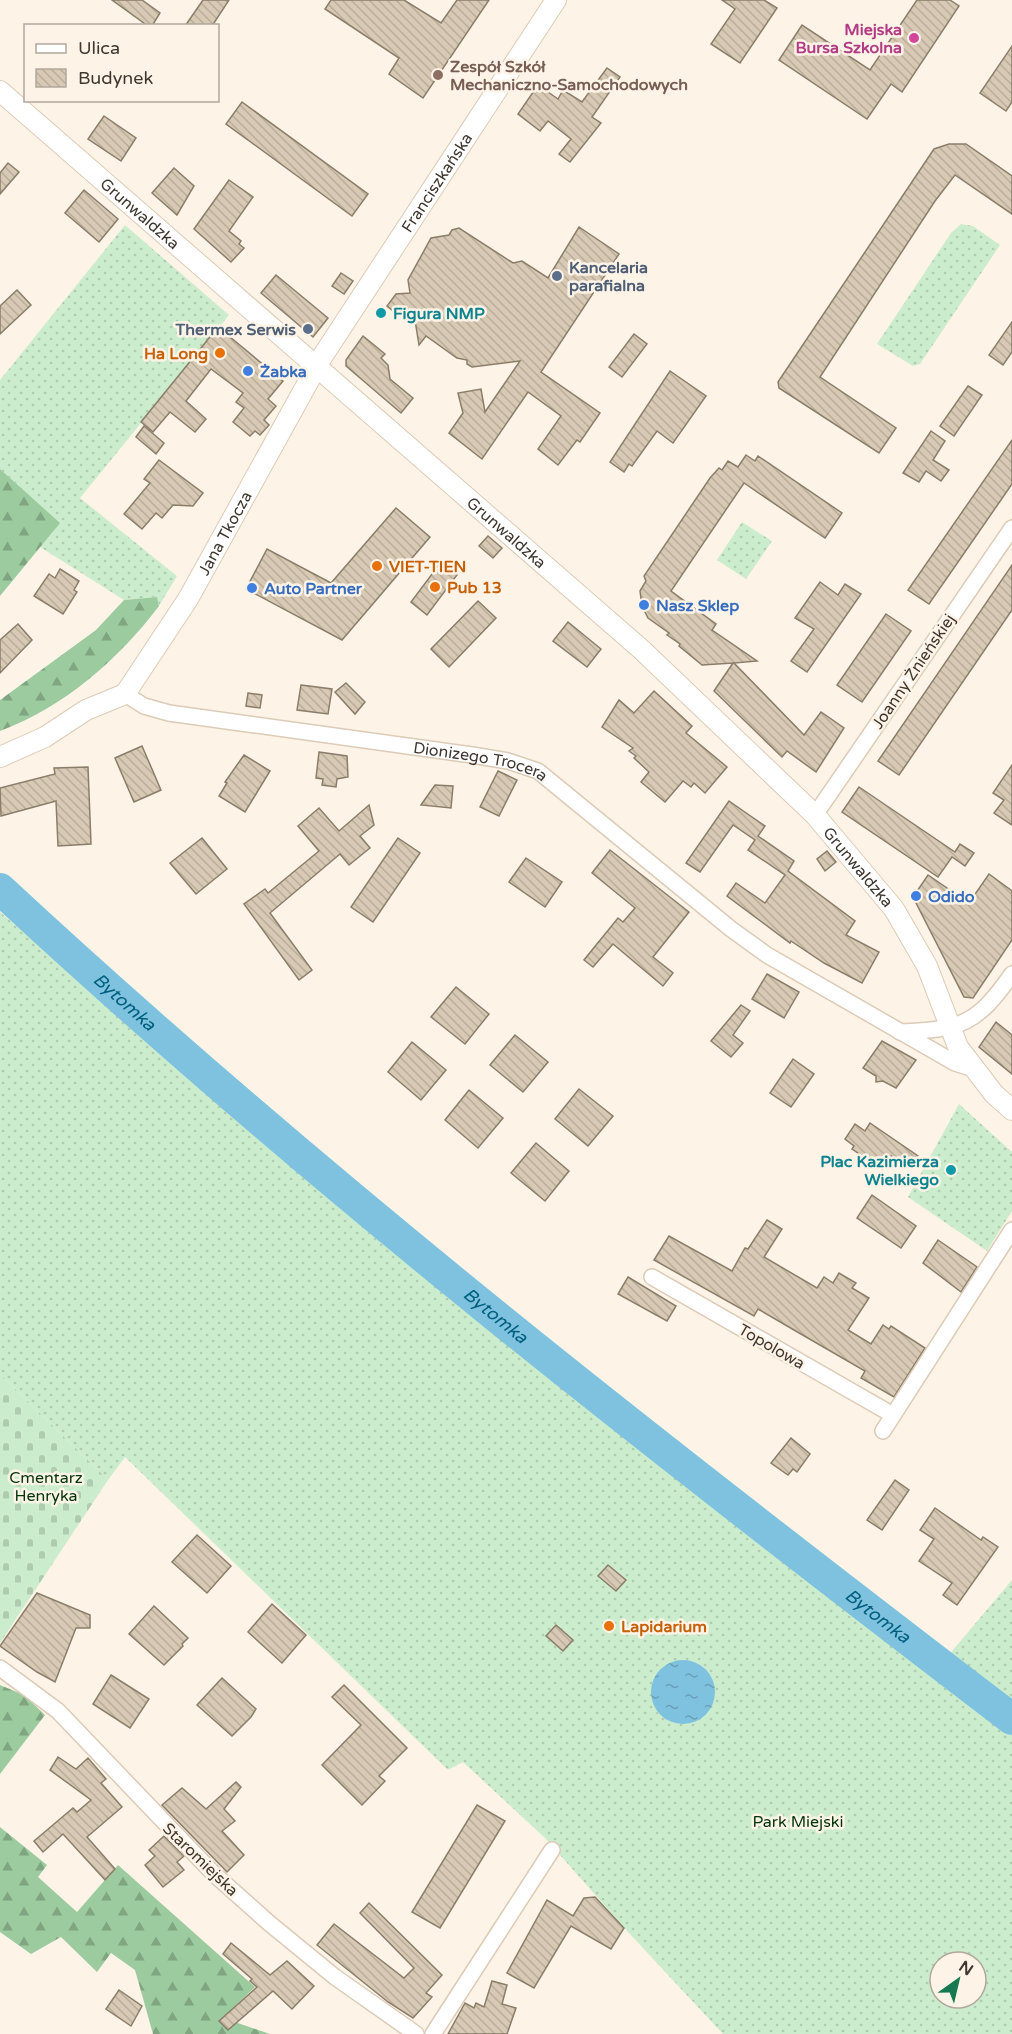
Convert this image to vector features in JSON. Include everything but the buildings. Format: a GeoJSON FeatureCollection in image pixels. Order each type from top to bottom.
{"type":"FeatureCollection","features":[{"type":"Feature","properties":{"kind":"street","name":"Franciszkańska"},"geometry":{"type":"LineString","coordinates":[[316,367],[556,0]]}},
{"type":"Feature","properties":{"kind":"street","name":"Grunwaldzka"},"geometry":{"type":"LineString","coordinates":[[0,92],[642,650],[815,815],[869,876],[915,941],[958,1047],[974,1069],[1012,1110]]}},
{"type":"Feature","properties":{"kind":"street","name":"Jana Tkocza"},"geometry":{"type":"LineString","coordinates":[[125,694],[188,599],[316,367]]}},
{"type":"Feature","properties":{"kind":"street","name":"Joanny Żnieńskiej"},"geometry":{"type":"LineString","coordinates":[[815,815],[1012,528]]}},
{"type":"Feature","properties":{"kind":"street"},"geometry":{"type":"LineString","coordinates":[[0,757],[45,737],[94,705],[125,694]]}},
{"type":"Feature","properties":{"kind":"street","name":"Dionizego Trocera"},"geometry":{"type":"LineString","coordinates":[[125,694],[151,709],[169,713],[508,760],[538,771],[758,949],[799,976],[955,1063],[974,1069]]}},
{"type":"Feature","properties":{"kind":"street"},"geometry":{"type":"LineString","coordinates":[[900,1032],[950,1027],[970,1020],[982,1012],[1012,974]]}},
{"type":"Feature","properties":{"kind":"street"},"geometry":{"type":"LineString","coordinates":[[883,1431],[1012,1230]]}},
{"type":"Feature","properties":{"kind":"street","name":"Topolowa"},"geometry":{"type":"LineString","coordinates":[[652,1277],[893,1415]]}},
{"type":"Feature","properties":{"kind":"street","name":"Staromiejska"},"geometry":{"type":"LineString","coordinates":[[0,1668],[58,1711],[206,1866],[269,1923],[335,1977],[416,2034]]}},
{"type":"Feature","properties":{"kind":"street"},"geometry":{"type":"LineString","coordinates":[[433,2034],[552,1850]]}},
{"type":"Feature","properties":{"kind":"green space"},"geometry":{"type":"Polygon","coordinates":[[[961,224],[973,226],[1000,245],[920,364],[913,366],[877,344],[951,233],[961,224]]]}},
{"type":"Feature","properties":{"kind":"green space"},"geometry":{"type":"Polygon","coordinates":[[[125,225],[229,315],[80,498],[177,576],[159,606],[157,597],[124,600],[40,547],[59,523],[0,469],[0,380],[125,225]]]}},
{"type":"Feature","properties":{"kind":"green space"},"geometry":{"type":"Polygon","coordinates":[[[0,469],[60,523],[0,596],[0,469]]]}},
{"type":"Feature","properties":{"kind":"green space"},"geometry":{"type":"Polygon","coordinates":[[[742,522],[772,541],[746,579],[717,560],[742,522]]]}},
{"type":"Feature","properties":{"kind":"green space"},"geometry":{"type":"Polygon","coordinates":[[[157,597],[159,606],[108,663],[68,695],[46,709],[0,731],[0,700],[96,630],[124,600],[157,597]]]}},
{"type":"Feature","properties":{"kind":"green space","name":"Park Miejski"},"geometry":{"type":"Polygon","coordinates":[[[0,912],[541,1369],[1012,1735],[1012,2034],[723,2034],[545,1838],[463,1762],[448,1770],[125,1457],[108,1480],[0,1374],[0,912]]]}},
{"type":"Feature","properties":{"kind":"green space","name":"Plac Kazimierza Wielkiego"},"geometry":{"type":"Polygon","coordinates":[[[959,1104],[1012,1152],[1012,1211],[987,1251],[908,1197],[959,1104]]]}},
{"type":"Feature","properties":{"kind":"green space","name":"Cmentarz Henryka"},"geometry":{"type":"Polygon","coordinates":[[[0,1374],[108,1480],[0,1643],[0,1374]]]}},
{"type":"Feature","properties":{"kind":"green space"},"geometry":{"type":"Polygon","coordinates":[[[1012,1580],[1012,1707],[947,1657],[1012,1580]]]}},
{"type":"Feature","properties":{"kind":"green space"},"geometry":{"type":"Polygon","coordinates":[[[0,1685],[24,1695],[45,1715],[0,1774],[0,1685]]]}},
{"type":"Feature","properties":{"kind":"green space"},"geometry":{"type":"Polygon","coordinates":[[[0,1827],[47,1865],[38,1877],[77,1912],[118,1865],[255,1987],[234,2007],[226,2019],[270,2034],[153,2034],[135,1970],[111,1953],[97,1972],[61,1937],[31,1954],[0,1932],[0,1827]]]}},
{"type":"Feature","properties":{"kind":"water"},"geometry":{"type":"Polygon","coordinates":[[[677,1660],[689,1660],[706,1669],[713,1680],[715,1692],[713,1704],[706,1715],[689,1724],[677,1724],[665,1719],[656,1710],[651,1698],[651,1686],[656,1674],[665,1665],[677,1660]]]}},
{"type":"Feature","properties":{"kind":"waterway","name":"Bytomka"},"geometry":{"type":"LineString","coordinates":[[0,889],[244,1107],[369,1212],[752,1519],[1012,1719]]}},
{"type":"Feature","properties":{"kind":"place","name":"Miejska Bursa Szkolna"},"geometry":{"type":"Point","coordinates":[914,38]}},
{"type":"Feature","properties":{"kind":"place","name":"Zespół Szkół Mechaniczno-Samochodowych"},"geometry":{"type":"Point","coordinates":[438,75]}},
{"type":"Feature","properties":{"kind":"place","name":"Kancelaria parafialna"},"geometry":{"type":"Point","coordinates":[557,276]}},
{"type":"Feature","properties":{"kind":"place","name":"Figura NMP"},"geometry":{"type":"Point","coordinates":[381,313]}},
{"type":"Feature","properties":{"kind":"place","name":"Thermex Serwis"},"geometry":{"type":"Point","coordinates":[308,329]}},
{"type":"Feature","properties":{"kind":"place","name":"Ha Long"},"geometry":{"type":"Point","coordinates":[220,353]}},
{"type":"Feature","properties":{"kind":"place","name":"Żabka"},"geometry":{"type":"Point","coordinates":[248,371]}},
{"type":"Feature","properties":{"kind":"place","name":"VIET-TIEN"},"geometry":{"type":"Point","coordinates":[377,566]}},
{"type":"Feature","properties":{"kind":"place","name":"Pub 13"},"geometry":{"type":"Point","coordinates":[435,587]}},
{"type":"Feature","properties":{"kind":"place","name":"Auto Partner"},"geometry":{"type":"Point","coordinates":[252,588]}},
{"type":"Feature","properties":{"kind":"place","name":"Nasz Sklep"},"geometry":{"type":"Point","coordinates":[644,605]}},
{"type":"Feature","properties":{"kind":"place","name":"Odido"},"geometry":{"type":"Point","coordinates":[916,896]}},
{"type":"Feature","properties":{"kind":"place","name":"Plac Kazimierza Wielkiego"},"geometry":{"type":"Point","coordinates":[951,1170]}},
{"type":"Feature","properties":{"kind":"place","name":"Lapidarium"},"geometry":{"type":"Point","coordinates":[609,1626]}}]}
